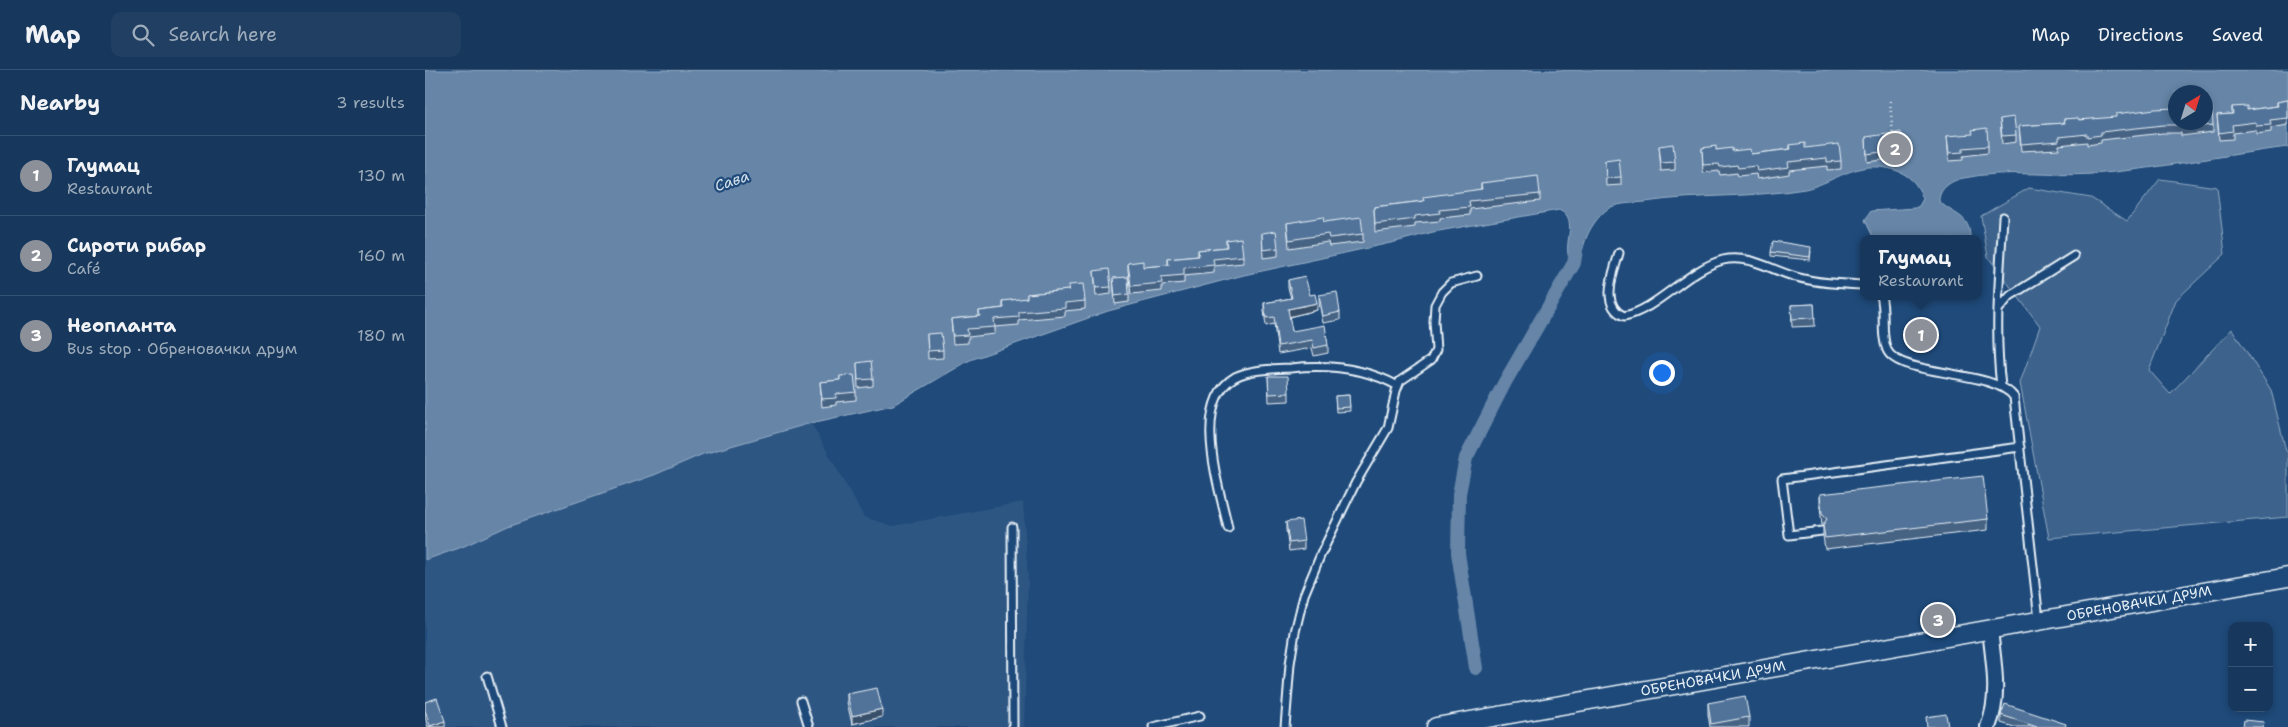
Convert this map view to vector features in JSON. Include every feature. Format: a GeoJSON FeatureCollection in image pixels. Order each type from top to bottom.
{"type":"FeatureCollection","features":[{"type":"Feature","properties":{"kind":"street","name":"ОБРЕНОВАЧКИ ДРУМ"},"geometry":{"type":"LineString","coordinates":[[1436,727],[1476,723],[1990,629],[2288,577]]}},
{"type":"Feature","properties":{"kind":"street"},"geometry":{"type":"LineString","coordinates":[[1988,727],[1995,703],[1996,688],[1990,629]]}},
{"type":"Feature","properties":{"kind":"lane"},"geometry":{"type":"LineString","coordinates":[[2001,386],[1998,310],[2003,216]]}},
{"type":"Feature","properties":{"kind":"lane"},"geometry":{"type":"LineString","coordinates":[[1619,253],[1610,289],[1610,299],[1615,311],[1624,316],[1649,304],[1704,267],[1733,258],[1753,261],[1795,277],[1818,282],[1860,285]]}},
{"type":"Feature","properties":{"kind":"lane"},"geometry":{"type":"LineString","coordinates":[[1998,310],[2010,296],[2074,256]]}},
{"type":"Feature","properties":{"kind":"lane"},"geometry":{"type":"LineString","coordinates":[[1293,727],[1285,724],[1290,664],[1304,595],[1356,482],[1388,428],[1398,386],[1409,374],[1431,360],[1436,350],[1435,305],[1442,292],[1451,283],[1477,276]]}},
{"type":"Feature","properties":{"kind":"lane"},"geometry":{"type":"LineString","coordinates":[[1881,300],[1887,349],[1895,359],[1916,366],[2001,386],[2014,397],[2039,621]]}},
{"type":"Feature","properties":{"kind":"lane"},"geometry":{"type":"LineString","coordinates":[[1228,528],[1210,439],[1211,420],[1215,404],[1228,382],[1236,376],[1253,372],[1324,366],[1362,372],[1398,386]]}},
{"type":"Feature","properties":{"kind":"lane"},"geometry":{"type":"LineString","coordinates":[[1822,531],[1789,535],[1782,479],[2020,446]]}},
{"type":"Feature","properties":{"kind":"lane"},"geometry":{"type":"LineString","coordinates":[[1012,527],[1013,727]]}},
{"type":"Feature","properties":{"kind":"lane"},"geometry":{"type":"LineString","coordinates":[[487,676],[502,727]]}},
{"type":"Feature","properties":{"kind":"lane"},"geometry":{"type":"LineString","coordinates":[[801,701],[809,727]]}},
{"type":"Feature","properties":{"kind":"lane"},"geometry":{"type":"LineString","coordinates":[[1153,727],[1200,716]]}},
{"type":"Feature","properties":{"kind":"path"},"geometry":{"type":"LineString","coordinates":[[1890,101],[1894,141]]}},
{"type":"Feature","properties":{"kind":"shaded area"},"geometry":{"type":"Polygon","coordinates":[[[2160,179],[2217,187],[2225,254],[2176,300],[2149,370],[2170,394],[2232,329],[2271,390],[2286,451],[2288,451],[2288,517],[2049,538],[2020,383],[2040,326],[1988,257],[1981,216],[2029,188],[2091,198],[2127,221],[2160,179]]]}},
{"type":"Feature","properties":{"kind":"shaded area"},"geometry":{"type":"Polygon","coordinates":[[[811,423],[864,517],[893,526],[1023,502],[1028,580],[1024,727],[425,727],[425,560],[462,547],[508,526],[654,475],[703,454],[811,423]]]}},
{"type":"Feature","properties":{"kind":"water","name":"Сава"},"geometry":{"type":"Polygon","coordinates":[[[425,70],[2288,70],[2288,147],[2117,172],[2077,175],[1996,174],[1959,179],[1947,185],[1941,192],[1939,201],[1964,220],[1970,235],[1872,235],[1865,220],[1871,211],[1915,208],[1919,206],[1923,199],[1916,185],[1906,175],[1892,169],[1877,167],[1859,169],[1805,189],[1765,194],[1685,198],[1611,207],[1594,223],[1581,253],[1574,263],[1571,262],[1568,255],[1569,220],[1559,210],[1433,232],[1244,275],[1108,311],[970,360],[893,405],[811,423],[703,454],[654,475],[508,526],[462,547],[425,560],[425,70]]]}},
{"type":"Feature","properties":{"kind":"building"},"geometry":{"type":"Polygon","coordinates":[[[2288,100],[2288,118],[2270,120],[2271,125],[2256,126],[2256,122],[2232,125],[2233,131],[2219,133],[2217,115],[2233,114],[2232,107],[2247,106],[2247,110],[2278,106],[2277,102],[2288,100]]]}},
{"type":"Feature","properties":{"kind":"building"},"geometry":{"type":"Polygon","coordinates":[[[2168,108],[2168,125],[2101,132],[2101,135],[2087,137],[2087,134],[2059,137],[2059,141],[2021,144],[2019,126],[2065,123],[2064,119],[2078,118],[2079,120],[2116,117],[2116,114],[2168,108]]]}},
{"type":"Feature","properties":{"kind":"building"},"geometry":{"type":"Polygon","coordinates":[[[2014,117],[2016,135],[2002,136],[2000,119],[2014,117]]]}},
{"type":"Feature","properties":{"kind":"building"},"geometry":{"type":"Polygon","coordinates":[[[1987,128],[1988,146],[1963,148],[1963,152],[1949,153],[1947,136],[1973,134],[1972,130],[1987,128]]]}},
{"type":"Feature","properties":{"kind":"building"},"geometry":{"type":"Polygon","coordinates":[[[1901,132],[1903,149],[1867,154],[1866,137],[1901,132]]]}},
{"type":"Feature","properties":{"kind":"building"},"geometry":{"type":"Polygon","coordinates":[[[1805,143],[1805,148],[1839,144],[1841,161],[1827,162],[1827,158],[1788,162],[1789,167],[1757,171],[1756,166],[1738,168],[1737,165],[1720,167],[1719,164],[1703,165],[1702,148],[1716,146],[1716,150],[1732,148],[1732,151],[1750,149],[1751,154],[1791,149],[1790,145],[1805,143]]]}},
{"type":"Feature","properties":{"kind":"building"},"geometry":{"type":"Polygon","coordinates":[[[1673,144],[1675,162],[1661,163],[1659,146],[1673,144]]]}},
{"type":"Feature","properties":{"kind":"building"},"geometry":{"type":"Polygon","coordinates":[[[1619,159],[1621,177],[1606,178],[1605,161],[1619,159]]]}},
{"type":"Feature","properties":{"kind":"building"},"geometry":{"type":"Polygon","coordinates":[[[1538,176],[1540,194],[1469,201],[1470,207],[1439,210],[1440,213],[1415,216],[1415,219],[1375,224],[1374,207],[1424,201],[1423,197],[1482,189],[1481,183],[1538,176]]]}},
{"type":"Feature","properties":{"kind":"building"},"geometry":{"type":"Polygon","coordinates":[[[1323,217],[1324,222],[1361,217],[1363,234],[1329,238],[1328,234],[1289,240],[1287,223],[1323,217]]]}},
{"type":"Feature","properties":{"kind":"building"},"geometry":{"type":"Polygon","coordinates":[[[1276,231],[1278,248],[1263,250],[1262,233],[1276,231]]]}},
{"type":"Feature","properties":{"kind":"building"},"geometry":{"type":"Polygon","coordinates":[[[1241,238],[1243,256],[1213,259],[1214,265],[1184,268],[1184,275],[1161,277],[1162,283],[1131,286],[1128,263],[1143,261],[1143,267],[1169,265],[1168,259],[1199,256],[1198,250],[1227,247],[1226,240],[1241,238]]]}},
{"type":"Feature","properties":{"kind":"building"},"geometry":{"type":"Polygon","coordinates":[[[1773,241],[1811,247],[1810,257],[1771,252],[1773,241]]]}},
{"type":"Feature","properties":{"kind":"building"},"geometry":{"type":"Polygon","coordinates":[[[1109,269],[1111,287],[1096,288],[1094,271],[1109,269]]]}},
{"type":"Feature","properties":{"kind":"building"},"geometry":{"type":"Polygon","coordinates":[[[1305,276],[1310,295],[1315,294],[1317,303],[1288,309],[1292,331],[1325,325],[1328,345],[1314,348],[1312,340],[1278,346],[1274,317],[1266,318],[1264,303],[1292,298],[1288,280],[1305,276]]]}},
{"type":"Feature","properties":{"kind":"building"},"geometry":{"type":"Polygon","coordinates":[[[1128,277],[1129,294],[1115,296],[1113,278],[1128,277]]]}},
{"type":"Feature","properties":{"kind":"building"},"geometry":{"type":"Polygon","coordinates":[[[1083,284],[1085,301],[1065,303],[1065,308],[1019,312],[1019,317],[994,319],[995,327],[967,329],[968,335],[953,336],[951,319],[980,316],[979,311],[1004,308],[1003,301],[1027,298],[1027,294],[1069,290],[1069,285],[1083,284]]]}},
{"type":"Feature","properties":{"kind":"building"},"geometry":{"type":"Polygon","coordinates":[[[1337,292],[1340,312],[1323,316],[1319,295],[1337,292]]]}},
{"type":"Feature","properties":{"kind":"building"},"geometry":{"type":"Polygon","coordinates":[[[1814,304],[1815,318],[1792,319],[1791,305],[1814,304]]]}},
{"type":"Feature","properties":{"kind":"building"},"geometry":{"type":"Polygon","coordinates":[[[941,333],[943,350],[928,351],[927,334],[941,333]]]}},
{"type":"Feature","properties":{"kind":"building"},"geometry":{"type":"Polygon","coordinates":[[[871,361],[873,379],[858,380],[857,363],[871,361]]]}},
{"type":"Feature","properties":{"kind":"building"},"geometry":{"type":"Polygon","coordinates":[[[854,375],[856,392],[836,394],[836,398],[822,399],[820,382],[840,380],[840,376],[854,375]]]}},
{"type":"Feature","properties":{"kind":"building"},"geometry":{"type":"Polygon","coordinates":[[[1268,376],[1288,376],[1289,393],[1269,394],[1268,376]]]}},
{"type":"Feature","properties":{"kind":"building"},"geometry":{"type":"Polygon","coordinates":[[[1349,395],[1350,407],[1336,408],[1335,396],[1349,395]]]}},
{"type":"Feature","properties":{"kind":"building"},"geometry":{"type":"Polygon","coordinates":[[[1983,476],[1988,519],[1825,538],[1823,525],[1827,519],[1822,514],[1820,494],[1983,476]]]}},
{"type":"Feature","properties":{"kind":"building"},"geometry":{"type":"Polygon","coordinates":[[[1301,520],[1304,541],[1289,543],[1286,522],[1301,520]]]}},
{"type":"Feature","properties":{"kind":"building"},"geometry":{"type":"Polygon","coordinates":[[[877,688],[882,709],[852,716],[847,694],[877,688]]]}},
{"type":"Feature","properties":{"kind":"building"},"geometry":{"type":"Polygon","coordinates":[[[1745,696],[1749,717],[1711,724],[1708,703],[1745,696]]]}},
{"type":"Feature","properties":{"kind":"building"},"geometry":{"type":"Polygon","coordinates":[[[437,698],[445,721],[430,726],[425,710],[425,702],[437,698]]]}},
{"type":"Feature","properties":{"kind":"building"},"geometry":{"type":"Polygon","coordinates":[[[2005,704],[2066,724],[2065,727],[2037,727],[2001,715],[2005,704]]]}},
{"type":"Feature","properties":{"kind":"building"},"geometry":{"type":"Polygon","coordinates":[[[1946,714],[1948,727],[1927,727],[1926,717],[1946,714]]]}},
{"type":"Feature","properties":{"kind":"building"},"geometry":{"type":"Polygon","coordinates":[[[2244,720],[2264,722],[2263,727],[2243,727],[2244,720]]]}},
{"type":"Feature","properties":{"kind":"waterway"},"geometry":{"type":"LineString","coordinates":[[1476,668],[1458,553],[1459,494],[1466,458],[1505,382],[1574,263],[1577,244]]}},
{"type":"Feature","properties":{"kind":"place","name":"Сироти рибар"},"geometry":{"type":"Point","coordinates":[1895,149]}},
{"type":"Feature","properties":{"kind":"place","name":"Глумац"},"geometry":{"type":"Point","coordinates":[1921,335]}},
{"type":"Feature","properties":{"kind":"place","name":"Неопланта"},"geometry":{"type":"Point","coordinates":[1938,620]}}]}
